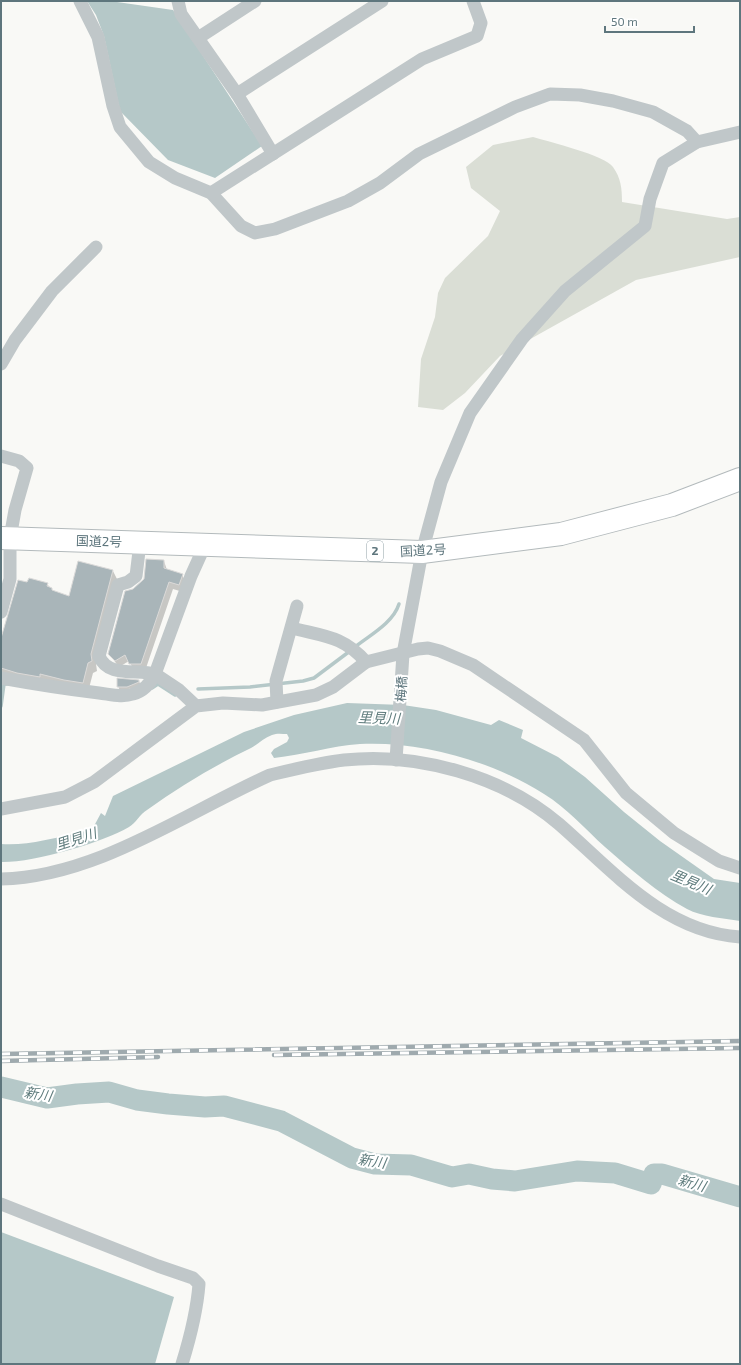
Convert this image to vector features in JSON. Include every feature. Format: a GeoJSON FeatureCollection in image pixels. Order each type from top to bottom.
{"type":"FeatureCollection","features":[{"type":"Feature","properties":{"kind":"highway","name":"国道2号"},"geometry":{"type":"LineString","coordinates":[[6,538],[422,552],[561,534],[672,505],[740,479]]}},
{"type":"Feature","properties":{"kind":"street"},"geometry":{"type":"LineString","coordinates":[[80,1],[98,37],[113,106],[120,127],[149,162],[175,178],[211,194],[241,226],[255,233],[275,230],[348,202],[380,183],[419,154],[515,107],[550,94],[593,97],[653,112],[687,131],[697,142]]}},
{"type":"Feature","properties":{"kind":"street"},"geometry":{"type":"LineString","coordinates":[[178,1],[181,14],[237,94],[273,154]]}},
{"type":"Feature","properties":{"kind":"street"},"geometry":{"type":"LineString","coordinates":[[198,38],[255,1]]}},
{"type":"Feature","properties":{"kind":"street"},"geometry":{"type":"LineString","coordinates":[[237,94],[382,1]]}},
{"type":"Feature","properties":{"kind":"street"},"geometry":{"type":"LineString","coordinates":[[211,194],[422,59],[477,36],[481,23],[478,3]]}},
{"type":"Feature","properties":{"kind":"street","name":"梅橋"},"geometry":{"type":"LineString","coordinates":[[396,758],[402,660],[422,552],[441,482],[470,413],[522,340],[565,291],[645,226],[650,199],[663,163],[697,142],[740,132]]}},
{"type":"Feature","properties":{"kind":"street"},"geometry":{"type":"LineString","coordinates":[[1,364],[15,340],[52,291],[96,247]]}},
{"type":"Feature","properties":{"kind":"street"},"geometry":{"type":"LineString","coordinates":[[1,456],[19,462],[27,468],[6,538],[10,579],[1,612]]}},
{"type":"Feature","properties":{"kind":"street"},"geometry":{"type":"LineString","coordinates":[[140,543],[136,576],[128,582],[118,585],[99,656],[102,663],[109,669],[119,672],[145,672],[155,674],[179,690],[196,706]]}},
{"type":"Feature","properties":{"kind":"street"},"geometry":{"type":"LineString","coordinates":[[1,678],[68,690],[121,696],[132,695],[142,690],[150,684],[155,674],[190,576],[206,545]]}},
{"type":"Feature","properties":{"kind":"street"},"geometry":{"type":"LineString","coordinates":[[277,702],[276,685],[297,606]]}},
{"type":"Feature","properties":{"kind":"street"},"geometry":{"type":"LineString","coordinates":[[292,628],[338,640],[352,648],[366,662]]}},
{"type":"Feature","properties":{"kind":"street"},"geometry":{"type":"LineString","coordinates":[[1,809],[65,797],[94,782],[196,706],[223,703],[262,704],[316,695],[333,687],[366,662],[402,660],[418,649],[428,648],[474,664],[584,740],[626,793],[674,833],[719,861],[740,868]]}},
{"type":"Feature","properties":{"kind":"street"},"geometry":{"type":"LineString","coordinates":[[1,878],[39,875],[98,859],[270,776],[299,768],[345,760],[396,758],[466,773],[513,793],[536,806],[602,864],[654,906],[691,926],[740,937]]}},
{"type":"Feature","properties":{"kind":"street"},"geometry":{"type":"LineString","coordinates":[[1,1204],[193,1278],[199,1284],[198,1292],[192,1329],[182,1364]]}},
{"type":"Feature","properties":{"kind":"shaded area"},"geometry":{"type":"Polygon","coordinates":[[[533,137],[588,154],[608,162],[616,171],[619,179],[622,202],[727,219],[740,217],[740,257],[636,280],[500,356],[465,393],[443,410],[418,407],[421,359],[435,317],[438,293],[445,278],[488,236],[500,211],[471,188],[466,167],[493,145],[533,137]]]}},
{"type":"Feature","properties":{"kind":"water"},"geometry":{"type":"Polygon","coordinates":[[[87,1],[110,1],[173,10],[262,146],[215,178],[168,160],[120,111],[104,36],[96,15],[87,1]]]}},
{"type":"Feature","properties":{"kind":"water","name":"里見川"},"geometry":{"type":"Polygon","coordinates":[[[347,703],[403,705],[436,710],[491,725],[499,720],[523,730],[521,738],[558,757],[585,777],[624,812],[660,841],[714,879],[740,883],[740,921],[699,914],[676,903],[634,872],[568,812],[544,794],[524,782],[502,772],[479,763],[431,750],[383,744],[349,745],[274,758],[271,753],[274,749],[287,742],[289,738],[287,734],[276,734],[269,736],[251,748],[198,777],[145,812],[129,827],[117,833],[85,845],[48,856],[1,862],[1,844],[30,843],[79,833],[81,831],[86,832],[94,826],[101,813],[105,816],[113,796],[244,732],[294,715],[347,703]]]}},
{"type":"Feature","properties":{"kind":"water"},"geometry":{"type":"Polygon","coordinates":[[[1,1232],[174,1297],[155,1364],[1,1364],[1,1232]]]}},
{"type":"Feature","properties":{"kind":"building"},"geometry":{"type":"Polygon","coordinates":[[[146,559],[164,560],[164,568],[183,574],[179,585],[169,582],[141,664],[129,664],[125,655],[115,661],[108,654],[125,591],[133,589],[144,579],[146,559]]]}},
{"type":"Feature","properties":{"kind":"building"},"geometry":{"type":"Polygon","coordinates":[[[78,561],[113,570],[91,654],[92,661],[88,663],[83,683],[40,674],[40,677],[17,673],[1,668],[1,638],[18,580],[27,582],[29,578],[48,583],[47,586],[52,588],[52,590],[69,596],[78,561]]]}},
{"type":"Feature","properties":{"kind":"building"},"geometry":{"type":"Polygon","coordinates":[[[117,678],[139,680],[139,682],[127,687],[117,687],[117,678]]]}},
{"type":"Feature","properties":{"kind":"waterway"},"geometry":{"type":"LineString","coordinates":[[355,647],[386,623],[392,617],[399,604]]}},
{"type":"Feature","properties":{"kind":"waterway"},"geometry":{"type":"LineString","coordinates":[[198,689],[250,687],[303,681],[314,678],[350,651]]}},
{"type":"Feature","properties":{"kind":"waterway"},"geometry":{"type":"LineString","coordinates":[[1,706],[4,684],[7,684]]}},
{"type":"Feature","properties":{"kind":"waterway"},"geometry":{"type":"LineString","coordinates":[[152,688],[158,684],[175,695]]}},
{"type":"Feature","properties":{"kind":"waterway","name":"新川"},"geometry":{"type":"LineString","coordinates":[[1,1087],[47,1098],[109,1092],[137,1100],[168,1104],[205,1107],[224,1106],[281,1121],[352,1158],[375,1164],[411,1165],[452,1177],[469,1174],[492,1179],[515,1181],[577,1171],[615,1173],[651,1184],[654,1174],[662,1174],[740,1197]]}},
{"type":"Feature","properties":{"kind":"railway"},"geometry":{"type":"LineString","coordinates":[[1,1054],[740,1041]]}},
{"type":"Feature","properties":{"kind":"railway"},"geometry":{"type":"LineString","coordinates":[[274,1055],[740,1048]]}},
{"type":"Feature","properties":{"kind":"railway"},"geometry":{"type":"LineString","coordinates":[[1,1061],[158,1057]]}}]}
